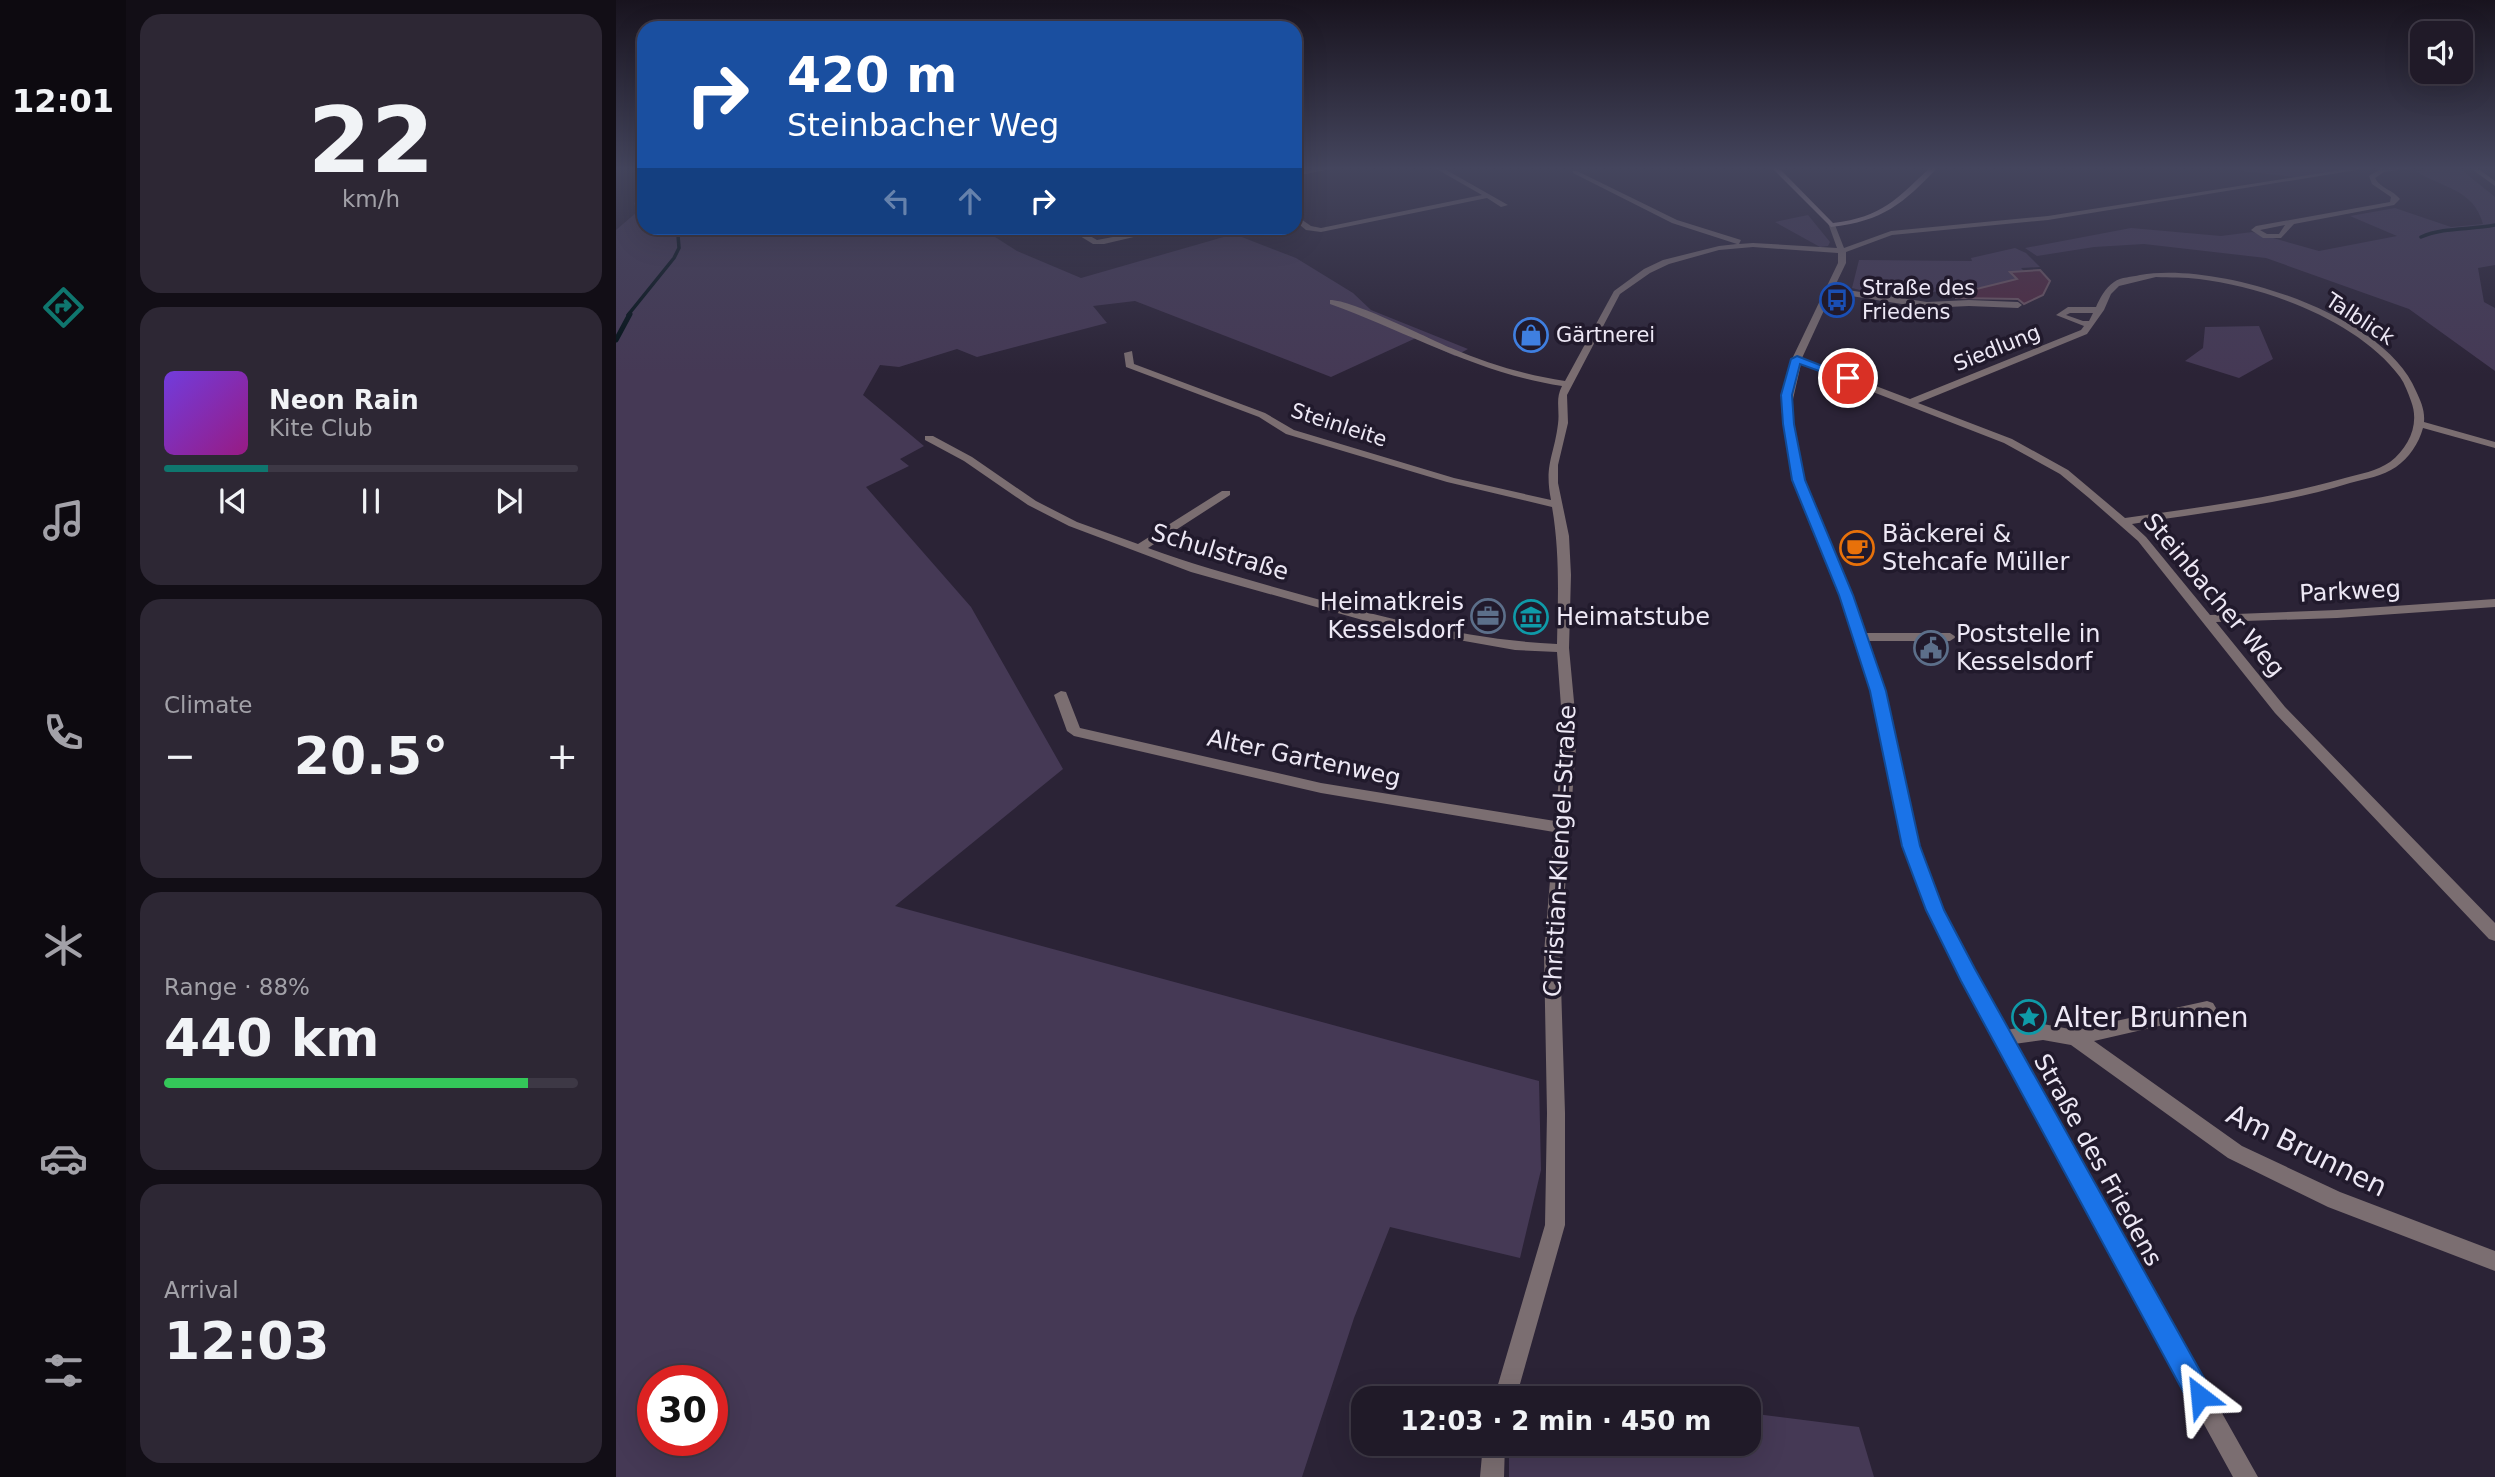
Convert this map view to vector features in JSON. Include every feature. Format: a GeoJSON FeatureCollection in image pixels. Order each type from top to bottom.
{"type":"FeatureCollection","features":[{"type":"Feature","properties":{"kind":"street"},"geometry":{"type":"LineString","coordinates":[[1085,236],[1104,243],[1135,236]]}},
{"type":"Feature","properties":{"kind":"street","name":"Christian-Klengel-Straße"},"geometry":{"type":"LineString","coordinates":[[1717,236],[1753,245],[1822,252],[1842,251]]}},
{"type":"Feature","properties":{"kind":"street"},"geometry":{"type":"LineString","coordinates":[[1836,236],[1842,251],[1883,236]]}},
{"type":"Feature","properties":{"kind":"street","name":"Christian-Klengel-Straße"},"geometry":{"type":"LineString","coordinates":[[1508,1386],[1555,1225],[1556,1113],[1552,953],[1570,734],[1563,648],[1563,536],[1556,505],[1553,465],[1563,423],[1562,395],[1617,293],[1629,282],[1666,262],[1693,253],[1753,245]]}},
{"type":"Feature","properties":{"kind":"street","name":"Straße des Friedens"},"geometry":{"type":"LineString","coordinates":[[1842,251],[1842,263],[1831,290],[1797,359],[1786,408],[1798,480],[1861,637],[1878,691],[1911,846],[1935,910],[2001,1038],[2246,1477]]}},
{"type":"Feature","properties":{"kind":"street","name":"Talblick"},"geometry":{"type":"LineString","coordinates":[[2092,323],[2109,290],[2122,281],[2168,276],[2222,280],[2293,300],[2342,324],[2388,358],[2413,387],[2421,424]]}},
{"type":"Feature","properties":{"kind":"street"},"geometry":{"type":"LineString","coordinates":[[1831,290],[1927,305],[2018,305]]}},
{"type":"Feature","properties":{"kind":"street"},"geometry":{"type":"LineString","coordinates":[[1333,302],[1521,378],[1567,384]]}},
{"type":"Feature","properties":{"kind":"street"},"geometry":{"type":"LineString","coordinates":[[2092,323],[2082,324],[2060,315],[2065,311],[2100,310]]}},
{"type":"Feature","properties":{"kind":"street","name":"Siedlung"},"geometry":{"type":"LineString","coordinates":[[1912,402],[2084,332],[2092,323]]}},
{"type":"Feature","properties":{"kind":"street","name":"Steinleite"},"geometry":{"type":"LineString","coordinates":[[1129,352],[1129,365],[1262,415],[1289,432],[1451,480],[1556,505]]}},
{"type":"Feature","properties":{"kind":"street","name":"Steinbacher Weg"},"geometry":{"type":"LineString","coordinates":[[1797,359],[2008,441],[2064,472],[2124,522],[2169,572],[2280,710],[2495,934]]}},
{"type":"Feature","properties":{"kind":"street"},"geometry":{"type":"LineString","coordinates":[[2124,522],[2296,494],[2365,475],[2392,465],[2411,446],[2421,424],[2495,445]]}},
{"type":"Feature","properties":{"kind":"street","name":"Schulstraße"},"geometry":{"type":"LineString","coordinates":[[929,438],[968,459],[1032,503],[1073,524],[1195,569],[1391,624],[1506,644],[1563,648]]}},
{"type":"Feature","properties":{"kind":"street"},"geometry":{"type":"LineString","coordinates":[[1138,549],[1226,493]]}},
{"type":"Feature","properties":{"kind":"street","name":"Parkweg"},"geometry":{"type":"LineString","coordinates":[[2207,619],[2337,614],[2495,603]]}},
{"type":"Feature","properties":{"kind":"street"},"geometry":{"type":"LineString","coordinates":[[1861,637],[1951,637]]}},
{"type":"Feature","properties":{"kind":"street","name":"Alter Gartenweg"},"geometry":{"type":"LineString","coordinates":[[1061,695],[1074,731],[1321,788],[1562,828]]}},
{"type":"Feature","properties":{"kind":"street","name":"Am Brunnen"},"geometry":{"type":"LineString","coordinates":[[2076,1038],[2207,1009]]}},
{"type":"Feature","properties":{"kind":"street","name":"Am Brunnen"},"geometry":{"type":"LineString","coordinates":[[2001,1038],[2043,1031],[2076,1038],[2235,1152],[2335,1200],[2495,1261]]}},
{"type":"Feature","properties":{"kind":"street"},"geometry":{"type":"LineString","coordinates":[[1492,1477],[1493,1456]]}},
{"type":"Feature","properties":{"kind":"shaded area"},"geometry":{"type":"Polygon","coordinates":[[[616,236],[993,236],[1017,251],[1081,278],[1227,236],[1239,236],[1296,258],[1353,293],[1371,310],[1468,349],[1455,356],[1416,338],[1331,377],[1135,301],[1093,306],[1107,323],[977,357],[957,349],[899,367],[880,365],[863,395],[924,446],[900,459],[909,466],[866,487],[971,607],[1063,769],[895,906],[1539,1081],[1541,1170],[1520,1258],[1390,1227],[1354,1318],[1302,1477],[616,1477],[616,236]]]}},
{"type":"Feature","properties":{"kind":"shaded area"},"geometry":{"type":"Polygon","coordinates":[[[1800,236],[1825,236],[1830,242],[1828,246],[1820,247],[1800,236]]]}},
{"type":"Feature","properties":{"kind":"shaded area"},"geometry":{"type":"Polygon","coordinates":[[[2089,236],[2266,236],[2319,251],[2397,236],[2495,236],[2495,265],[2478,268],[2484,302],[2495,308],[2495,371],[2409,309],[2266,258],[2144,244],[2094,247],[2037,256],[2025,248],[2089,236]]]}},
{"type":"Feature","properties":{"kind":"shaded area"},"geometry":{"type":"Polygon","coordinates":[[[2015,248],[2026,253],[2040,267],[2021,268],[2024,271],[2011,272],[2016,278],[2007,285],[2001,283],[1993,285],[1995,287],[1956,288],[1960,294],[1955,295],[1952,291],[1925,292],[1927,296],[1923,297],[1895,293],[1892,298],[1852,288],[1859,260],[1972,261],[1971,258],[2015,248]]]}},
{"type":"Feature","properties":{"kind":"shaded area"},"geometry":{"type":"Polygon","coordinates":[[[2259,326],[2273,359],[2239,378],[2185,361],[2203,348],[2205,327],[2259,326]]]}},
{"type":"Feature","properties":{"kind":"shaded area"},"geometry":{"type":"Polygon","coordinates":[[[1761,1415],[1859,1427],[1874,1477],[1509,1477],[1509,1456],[1761,1456],[1761,1415]]]}},
{"type":"Feature","properties":{"kind":"building"},"geometry":{"type":"Polygon","coordinates":[[[2040,270],[2050,281],[2043,295],[2024,304],[2018,299],[1956,298],[1956,294],[2017,279],[2010,272],[2040,270]]]}},
{"type":"Feature","properties":{"kind":"waterway"},"geometry":{"type":"LineString","coordinates":[[628,315],[674,258],[679,248],[678,236]]}},
{"type":"Feature","properties":{"kind":"waterway"},"geometry":{"type":"LineString","coordinates":[[2421,237],[2425,236]]}},
{"type":"Feature","properties":{"kind":"waterway"},"geometry":{"type":"LineString","coordinates":[[616,340],[630,314]]}},
{"type":"Feature","properties":{"kind":"place","name":"Straße des Friedens"},"geometry":{"type":"Point","coordinates":[1837,300]}},
{"type":"Feature","properties":{"kind":"place","name":"Gärtnerei"},"geometry":{"type":"Point","coordinates":[1531,335]}},
{"type":"Feature","properties":{"kind":"place","name":"Bäckerei & Stehcafe Müller"},"geometry":{"type":"Point","coordinates":[1857,548]}},
{"type":"Feature","properties":{"kind":"place","name":"Heimatkreis Kesselsdorf"},"geometry":{"type":"Point","coordinates":[1488,616]}},
{"type":"Feature","properties":{"kind":"place","name":"Heimatstube"},"geometry":{"type":"Point","coordinates":[1531,617]}},
{"type":"Feature","properties":{"kind":"place","name":"Poststelle in Kesselsdorf"},"geometry":{"type":"Point","coordinates":[1931,648]}},
{"type":"Feature","properties":{"kind":"place","name":"Alter Brunnen"},"geometry":{"type":"Point","coordinates":[2029,1017]}},
{"type":"Feature","properties":{"kind":"route"},"geometry":{"type":"LineString","coordinates":[[1848,378],[1797,359],[1787,395],[1788,424],[1798,480],[1846,595],[1878,691],[1911,846],[1935,910],[2001,1038],[2200,1396]]}}]}
